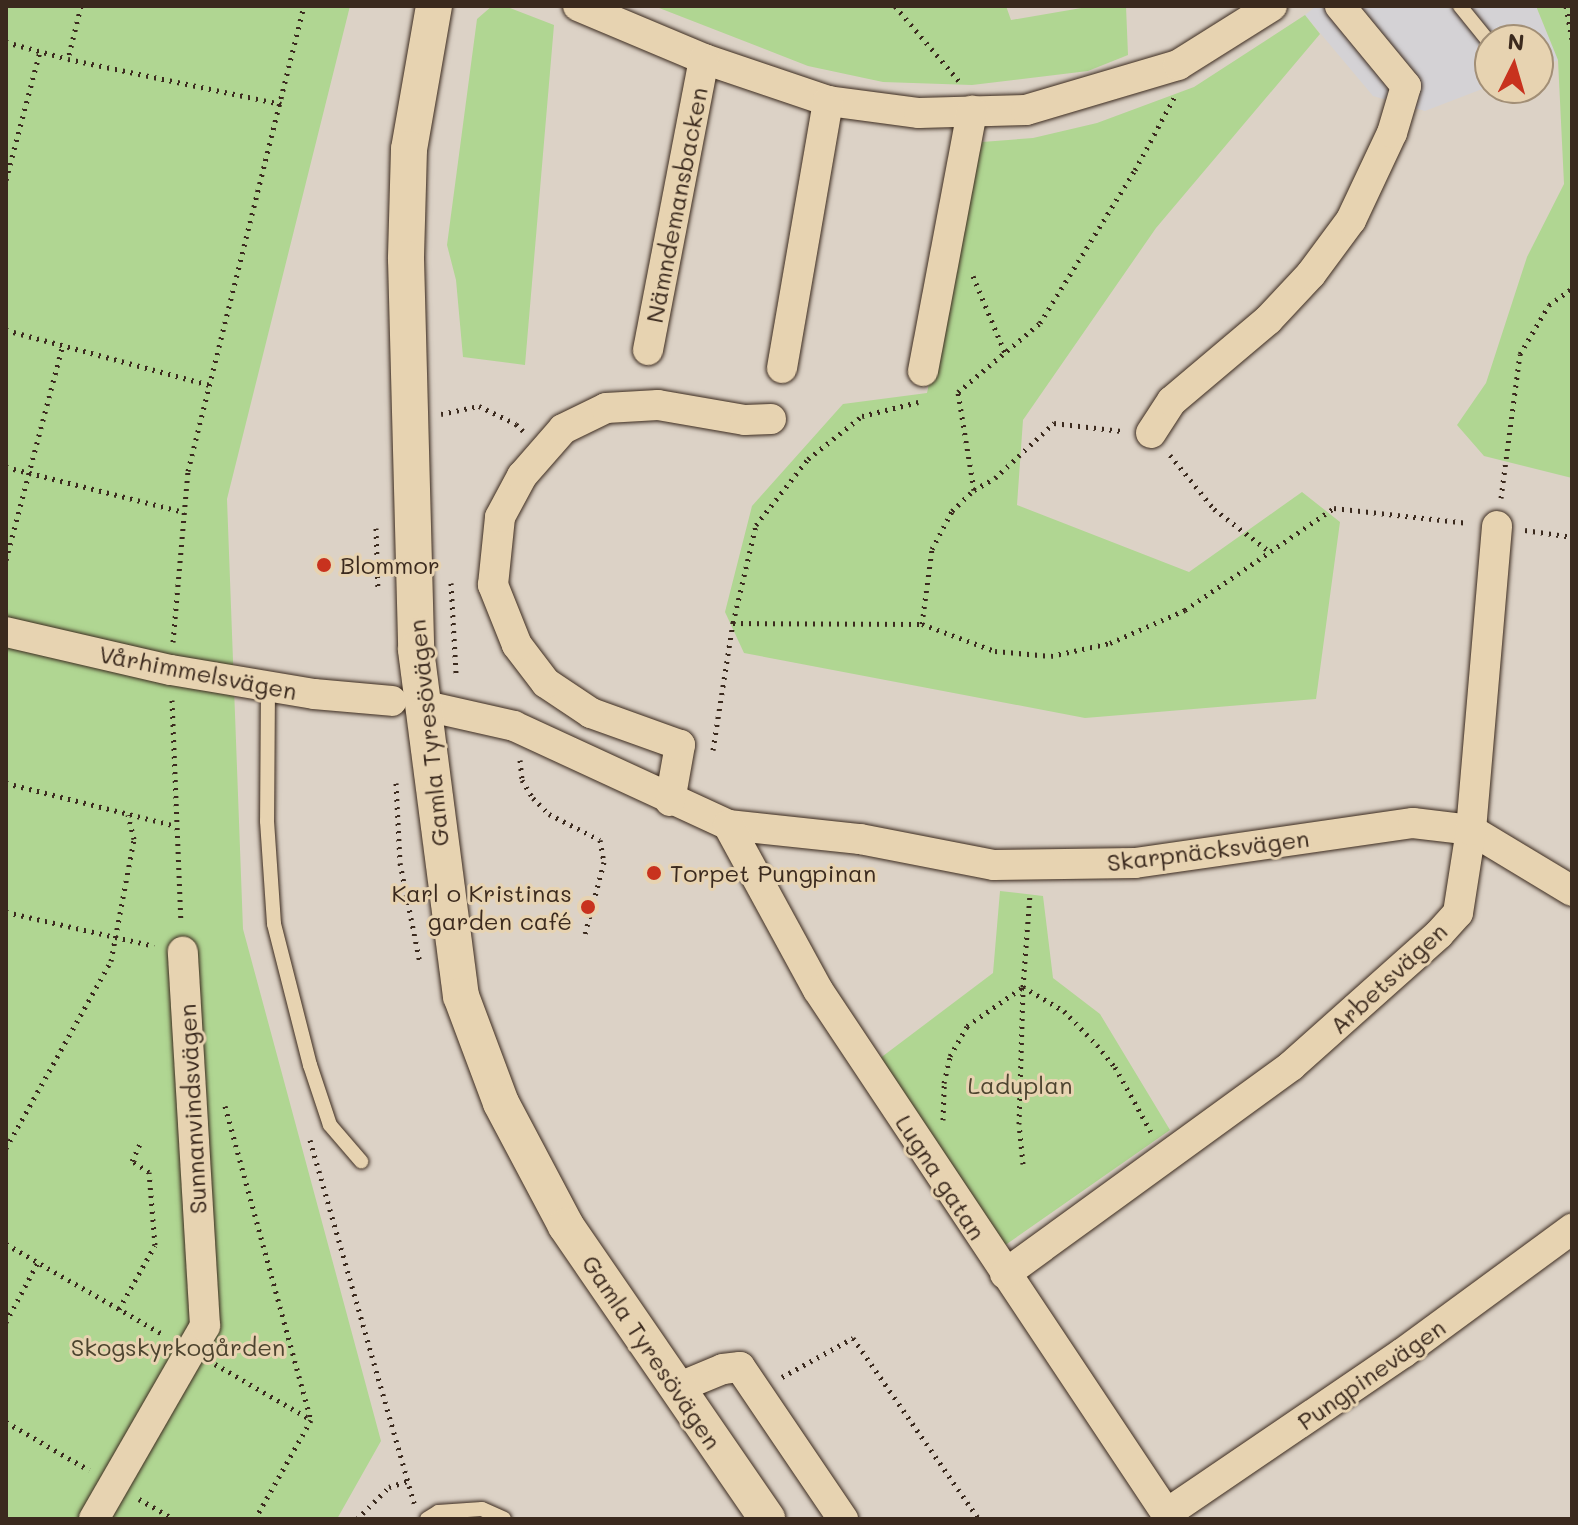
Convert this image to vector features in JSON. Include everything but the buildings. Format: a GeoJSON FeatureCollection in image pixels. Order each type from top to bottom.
{"type":"FeatureCollection","features":[{"type":"Feature","properties":{"kind":"street","name":"Gamla Tyresövägen"},"geometry":{"type":"LineString","coordinates":[[434,6],[409,149],[406,259],[416,650],[406,703],[461,996],[501,1103],[566,1226],[767,1519]]}},
{"type":"Feature","properties":{"kind":"street","name":"Nämndemansbacken"},"geometry":{"type":"LineString","coordinates":[[578,6],[704,59],[828,101],[919,113],[970,102],[1026,110],[1178,65],[1272,6]]}},
{"type":"Feature","properties":{"kind":"street"},"geometry":{"type":"LineString","coordinates":[[1151,433],[1172,401],[1268,320],[1311,274],[1351,220],[1392,133],[1406,86],[1340,6]]}},
{"type":"Feature","properties":{"kind":"street","name":"Nämndemansbacken"},"geometry":{"type":"LineString","coordinates":[[648,350],[704,59]]}},
{"type":"Feature","properties":{"kind":"street"},"geometry":{"type":"LineString","coordinates":[[782,368],[828,101]]}},
{"type":"Feature","properties":{"kind":"street"},"geometry":{"type":"LineString","coordinates":[[927,385],[970,102]]}},
{"type":"Feature","properties":{"kind":"street"},"geometry":{"type":"LineString","coordinates":[[670,801],[680,745],[591,713],[546,683],[517,645],[493,585],[500,517],[522,476],[563,429],[606,408],[658,405],[745,420],[771,419]]}},
{"type":"Feature","properties":{"kind":"street","name":"Arbetsvägen"},"geometry":{"type":"LineString","coordinates":[[1005,1274],[1291,1066],[1439,934],[1458,913],[1471,830],[1497,526]]}},
{"type":"Feature","properties":{"kind":"street","name":"Vårhimmelsvägen"},"geometry":{"type":"LineString","coordinates":[[6,632],[171,670],[406,703]]}},
{"type":"Feature","properties":{"kind":"street","name":"Skarpnäcksvägen"},"geometry":{"type":"LineString","coordinates":[[406,703],[459,711],[514,726],[670,801],[728,825],[860,839],[994,865],[1135,863],[1413,823],[1471,830],[1572,891]]}},
{"type":"Feature","properties":{"kind":"street","name":"Lugna gatan"},"geometry":{"type":"LineString","coordinates":[[728,825],[818,990],[1168,1516]]}},
{"type":"Feature","properties":{"kind":"street","name":"Sunnanvindsvägen"},"geometry":{"type":"LineString","coordinates":[[94,1519],[205,1326],[183,952]]}},
{"type":"Feature","properties":{"kind":"street","name":"Pungpinevägen"},"geometry":{"type":"LineString","coordinates":[[1168,1516],[1403,1353],[1572,1229]]}},
{"type":"Feature","properties":{"kind":"street"},"geometry":{"type":"LineString","coordinates":[[677,1388],[723,1369],[740,1367],[843,1519]]}},
{"type":"Feature","properties":{"kind":"lane"},"geometry":{"type":"LineString","coordinates":[[1460,6],[1475,24]]}},
{"type":"Feature","properties":{"kind":"lane"},"geometry":{"type":"LineString","coordinates":[[268,686],[267,821],[274,924],[310,1065],[330,1125],[361,1161]]}},
{"type":"Feature","properties":{"kind":"lane"},"geometry":{"type":"LineString","coordinates":[[427,1519],[438,1512],[482,1509],[504,1519]]}},
{"type":"Feature","properties":{"kind":"path"},"geometry":{"type":"LineString","coordinates":[[68,59],[81,6]]}},
{"type":"Feature","properties":{"kind":"path"},"geometry":{"type":"LineString","coordinates":[[183,952],[171,670],[188,471],[304,6]]}},
{"type":"Feature","properties":{"kind":"path"},"geometry":{"type":"LineString","coordinates":[[895,6],[970,102]]}},
{"type":"Feature","properties":{"kind":"path"},"geometry":{"type":"LineString","coordinates":[[1566,6],[1572,39]]}},
{"type":"Feature","properties":{"kind":"path"},"geometry":{"type":"LineString","coordinates":[[6,42],[68,59],[281,104]]}},
{"type":"Feature","properties":{"kind":"path"},"geometry":{"type":"LineString","coordinates":[[6,180],[40,51]]}},
{"type":"Feature","properties":{"kind":"path"},"geometry":{"type":"LineString","coordinates":[[944,396],[958,392],[1040,323],[1135,170],[1177,92]]}},
{"type":"Feature","properties":{"kind":"path"},"geometry":{"type":"LineString","coordinates":[[951,220],[1005,353]]}},
{"type":"Feature","properties":{"kind":"path"},"geometry":{"type":"LineString","coordinates":[[1497,526],[1520,354],[1549,305],[1572,288]]}},
{"type":"Feature","properties":{"kind":"path"},"geometry":{"type":"LineString","coordinates":[[6,330],[210,385]]}},
{"type":"Feature","properties":{"kind":"path"},"geometry":{"type":"LineString","coordinates":[[6,560],[27,471],[63,345]]}},
{"type":"Feature","properties":{"kind":"path"},"geometry":{"type":"LineString","coordinates":[[712,754],[733,623],[756,525],[808,459],[862,416],[927,385]]}},
{"type":"Feature","properties":{"kind":"path"},"geometry":{"type":"LineString","coordinates":[[958,392],[974,490]]}},
{"type":"Feature","properties":{"kind":"path"},"geometry":{"type":"LineString","coordinates":[[440,398],[441,429]]}},
{"type":"Feature","properties":{"kind":"path"},"geometry":{"type":"LineString","coordinates":[[441,414],[479,406],[516,424],[543,452]]}},
{"type":"Feature","properties":{"kind":"path"},"geometry":{"type":"LineString","coordinates":[[922,624],[932,549],[952,511],[974,490],[995,478],[1054,423],[1151,433],[1214,509],[1269,551]]}},
{"type":"Feature","properties":{"kind":"path"},"geometry":{"type":"LineString","coordinates":[[6,467],[184,512]]}},
{"type":"Feature","properties":{"kind":"path"},"geometry":{"type":"LineString","coordinates":[[733,623],[922,624],[995,651],[1051,656],[1110,643],[1185,610],[1334,508],[1572,537]]}},
{"type":"Feature","properties":{"kind":"path"},"geometry":{"type":"LineString","coordinates":[[451,580],[459,711]]}},
{"type":"Feature","properties":{"kind":"path"},"geometry":{"type":"LineString","coordinates":[[519,755],[522,780],[533,798],[549,814],[600,840],[604,862],[585,934]]}},
{"type":"Feature","properties":{"kind":"path"},"geometry":{"type":"LineString","coordinates":[[6,783],[176,826]]}},
{"type":"Feature","properties":{"kind":"path"},"geometry":{"type":"LineString","coordinates":[[6,1148],[111,961],[134,839],[128,815]]}},
{"type":"Feature","properties":{"kind":"path"},"geometry":{"type":"LineString","coordinates":[[1023,1164],[1019,1124],[1023,987],[1031,888]]}},
{"type":"Feature","properties":{"kind":"path"},"geometry":{"type":"LineString","coordinates":[[924,1152],[942,1123],[944,1083],[950,1056],[967,1026],[1023,987]]}},
{"type":"Feature","properties":{"kind":"path"},"geometry":{"type":"LineString","coordinates":[[1023,987],[1064,1011],[1097,1045],[1115,1067],[1153,1137]]}},
{"type":"Feature","properties":{"kind":"path"},"geometry":{"type":"LineString","coordinates":[[119,1309],[155,1245],[149,1172],[132,1161],[140,1144]]}},
{"type":"Feature","properties":{"kind":"path"},"geometry":{"type":"LineString","coordinates":[[6,1244],[311,1420],[255,1519]]}},
{"type":"Feature","properties":{"kind":"path"},"geometry":{"type":"LineString","coordinates":[[6,1322],[38,1262]]}},
{"type":"Feature","properties":{"kind":"path"},"geometry":{"type":"LineString","coordinates":[[756,1391],[853,1338],[979,1519]]}},
{"type":"Feature","properties":{"kind":"path"},"geometry":{"type":"LineString","coordinates":[[357,1519],[389,1487],[408,1481]]}},
{"type":"Feature","properties":{"kind":"shaded area"},"geometry":{"type":"Polygon","coordinates":[[[1316,6],[1536,6],[1543,24],[1474,24],[1474,92],[1425,111],[1373,96],[1305,15],[1316,6]]]}},
{"type":"Feature","properties":{"kind":"green space","name":"Skogskyrkogården"},"geometry":{"type":"Polygon","coordinates":[[[6,6],[350,6],[227,499],[243,929],[381,1441],[337,1519],[6,1519],[6,6]]]}},
{"type":"Feature","properties":{"kind":"green space"},"geometry":{"type":"Polygon","coordinates":[[[492,6],[505,6],[554,25],[525,365],[463,357],[456,280],[447,245],[477,19],[492,6]]]}},
{"type":"Feature","properties":{"kind":"green space"},"geometry":{"type":"Polygon","coordinates":[[[654,6],[1006,6],[1011,20],[1093,6],[1126,6],[1128,55],[1088,71],[972,85],[883,82],[808,66],[654,6]]]}},
{"type":"Feature","properties":{"kind":"green space"},"geometry":{"type":"Polygon","coordinates":[[[1536,6],[1572,6],[1572,478],[1484,456],[1457,425],[1486,383],[1527,257],[1564,184],[1554,24],[1543,24],[1536,6]]]}},
{"type":"Feature","properties":{"kind":"green space"},"geometry":{"type":"Polygon","coordinates":[[[1305,15],[1320,34],[1156,228],[1023,420],[1017,505],[1189,572],[1302,492],[1340,522],[1316,699],[1085,718],[744,653],[725,612],[752,506],[843,404],[927,393],[982,142],[1033,138],[1097,123],[1194,87],[1305,15]]]}},
{"type":"Feature","properties":{"kind":"green space","name":"Laduplan"},"geometry":{"type":"Polygon","coordinates":[[[1000,891],[1043,896],[1053,978],[1100,1014],[1170,1130],[1001,1248],[879,1059],[993,973],[1000,891]]]}},
{"type":"Feature","properties":{"kind":"place","name":"Blommor"},"geometry":{"type":"Point","coordinates":[324,565]}},
{"type":"Feature","properties":{"kind":"place","name":"Torpet Pungpinan"},"geometry":{"type":"Point","coordinates":[654,873]}},
{"type":"Feature","properties":{"kind":"place","name":"Karl o Kristinas garden café"},"geometry":{"type":"Point","coordinates":[588,907]}}]}
